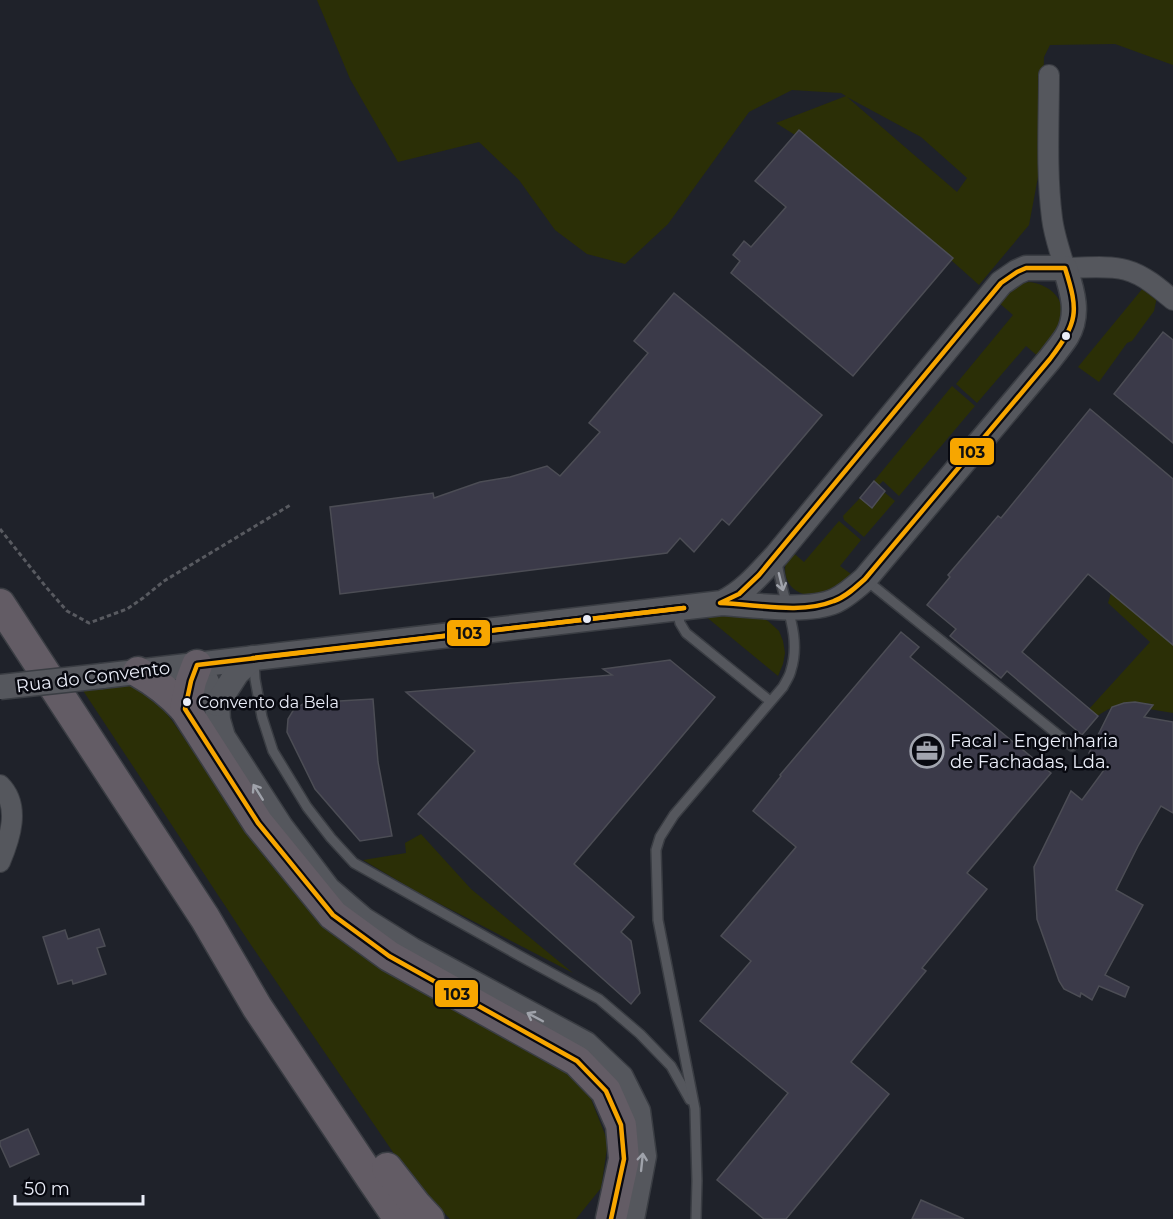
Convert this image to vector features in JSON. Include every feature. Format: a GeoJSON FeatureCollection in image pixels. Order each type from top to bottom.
{"type":"FeatureCollection","features":[{"type":"Feature","properties":{"kind":"main road"},"geometry":{"type":"LineString","coordinates":[[0,604],[205,918],[257,1007],[399,1219]]}},
{"type":"Feature","properties":{"kind":"main road"},"geometry":{"type":"LineString","coordinates":[[185,709],[197,665]]}},
{"type":"Feature","properties":{"kind":"main road"},"geometry":{"type":"LineString","coordinates":[[138,672],[167,691],[185,709],[258,823],[333,915],[389,956],[577,1061],[606,1090],[621,1125],[624,1159],[611,1219]]}},
{"type":"Feature","properties":{"kind":"main road"},"geometry":{"type":"LineString","coordinates":[[205,918],[397,1182],[429,1219]]}},
{"type":"Feature","properties":{"kind":"street"},"geometry":{"type":"LineString","coordinates":[[1049,75],[1049,164],[1052,219],[1065,268]]}},
{"type":"Feature","properties":{"kind":"street"},"geometry":{"type":"LineString","coordinates":[[722,603],[735,597],[747,587],[777,555],[1001,283],[1017,272],[1026,268],[1125,269],[1156,285],[1173,300]]}},
{"type":"Feature","properties":{"kind":"street","name":"Rua do Convento"},"geometry":{"type":"LineString","coordinates":[[0,687],[722,603],[789,608],[823,605],[836,601],[865,579],[1066,337],[1072,326],[1074,313],[1073,295],[1065,268]]}},
{"type":"Feature","properties":{"kind":"street"},"geometry":{"type":"LineString","coordinates":[[217,704],[237,673],[253,658]]}},
{"type":"Feature","properties":{"kind":"street"},"geometry":{"type":"LineString","coordinates":[[197,665],[217,704],[218,720],[223,737],[280,827],[328,889],[364,920],[412,950],[586,1044],[621,1077],[638,1111],[644,1156],[632,1219]]}},
{"type":"Feature","properties":{"kind":"street"},"geometry":{"type":"LineString","coordinates":[[0,785],[6,791],[12,812],[11,831],[0,862]]}},
{"type":"Feature","properties":{"kind":"lane"},"geometry":{"type":"LineString","coordinates":[[696,1219],[695,1109],[658,920],[656,850],[660,837],[674,815],[783,687],[791,671],[795,652],[794,630],[780,582],[777,555]]}},
{"type":"Feature","properties":{"kind":"lane"},"geometry":{"type":"LineString","coordinates":[[865,579],[1072,746]]}},
{"type":"Feature","properties":{"kind":"lane"},"geometry":{"type":"LineString","coordinates":[[676,608],[680,624],[686,633],[770,701]]}},
{"type":"Feature","properties":{"kind":"lane"},"geometry":{"type":"LineString","coordinates":[[253,658],[262,717],[273,752],[307,807],[354,863],[599,999],[640,1034],[671,1066],[695,1109]]}},
{"type":"Feature","properties":{"kind":"path"},"geometry":{"type":"LineString","coordinates":[[0,529],[67,611],[89,623],[127,609],[164,581],[292,504]]}},
{"type":"Feature","properties":{"kind":"green space"},"geometry":{"type":"Polygon","coordinates":[[[317,0],[1173,0],[1173,65],[1115,44],[1050,45],[1044,57],[1041,161],[1029,225],[979,285],[951,260],[953,258],[795,135],[776,123],[846,96],[841,93],[792,90],[749,112],[668,224],[625,264],[587,254],[555,230],[519,180],[479,142],[398,162],[350,79],[317,0]],[[847,97],[957,192],[967,178],[921,137],[847,97]]]}},
{"type":"Feature","properties":{"kind":"green space"},"geometry":{"type":"Polygon","coordinates":[[[1029,282],[1046,287],[1058,297],[1062,312],[1059,330],[1040,358],[1026,346],[977,403],[956,384],[1013,315],[998,302],[1018,284],[1029,282]]]}},
{"type":"Feature","properties":{"kind":"green space"},"geometry":{"type":"Polygon","coordinates":[[[1143,288],[1157,297],[1154,311],[1099,382],[1078,367],[1143,288]]]}},
{"type":"Feature","properties":{"kind":"green space"},"geometry":{"type":"Polygon","coordinates":[[[952,386],[975,406],[899,496],[883,481],[879,485],[874,481],[952,386]]]}},
{"type":"Feature","properties":{"kind":"green space"},"geometry":{"type":"Polygon","coordinates":[[[884,492],[895,501],[864,537],[844,520],[843,516],[860,498],[872,508],[884,492]]]}},
{"type":"Feature","properties":{"kind":"green space"},"geometry":{"type":"Polygon","coordinates":[[[839,521],[861,540],[840,566],[855,577],[824,594],[812,595],[796,591],[787,580],[785,573],[787,558],[791,551],[804,562],[839,521]]]}},
{"type":"Feature","properties":{"kind":"green space"},"geometry":{"type":"Polygon","coordinates":[[[1111,593],[1173,645],[1173,713],[1149,709],[1152,704],[1144,703],[1117,706],[1097,716],[1089,709],[1150,642],[1108,603],[1111,593]]]}},
{"type":"Feature","properties":{"kind":"green space"},"geometry":{"type":"Polygon","coordinates":[[[704,615],[756,615],[768,621],[779,631],[783,641],[785,653],[778,676],[704,615]]]}},
{"type":"Feature","properties":{"kind":"green space"},"geometry":{"type":"Polygon","coordinates":[[[115,684],[132,685],[153,696],[292,887],[337,937],[534,1047],[587,1089],[608,1142],[601,1188],[576,1219],[450,1219],[410,1177],[247,939],[82,689],[115,684]]]}},
{"type":"Feature","properties":{"kind":"green space"},"geometry":{"type":"Polygon","coordinates":[[[421,834],[471,889],[573,973],[417,892],[363,860],[406,853],[405,843],[421,834]]]}},
{"type":"Feature","properties":{"kind":"building"},"geometry":{"type":"Polygon","coordinates":[[[799,130],[953,258],[853,376],[731,273],[740,261],[733,255],[744,241],[751,247],[786,207],[755,181],[799,130]]]}},
{"type":"Feature","properties":{"kind":"building"},"geometry":{"type":"Polygon","coordinates":[[[674,293],[822,415],[729,525],[722,519],[694,552],[680,538],[667,553],[340,594],[330,507],[433,493],[434,498],[480,482],[510,477],[547,466],[560,476],[600,432],[589,423],[648,353],[634,341],[674,293]]]}},
{"type":"Feature","properties":{"kind":"building"},"geometry":{"type":"Polygon","coordinates":[[[1163,332],[1173,340],[1173,443],[1114,394],[1163,332]]]}},
{"type":"Feature","properties":{"kind":"building"},"geometry":{"type":"Polygon","coordinates":[[[1090,409],[1173,479],[1173,645],[1088,574],[1022,652],[1098,716],[1082,735],[1007,671],[1001,678],[950,636],[956,629],[927,605],[950,577],[948,575],[998,516],[1001,518],[1090,409]]]}},
{"type":"Feature","properties":{"kind":"building"},"geometry":{"type":"Polygon","coordinates":[[[874,481],[885,491],[872,508],[860,498],[874,481]]]}},
{"type":"Feature","properties":{"kind":"building"},"geometry":{"type":"Polygon","coordinates":[[[901,632],[919,647],[910,657],[1051,773],[967,873],[987,889],[922,968],[926,971],[851,1062],[889,1094],[786,1219],[764,1219],[717,1180],[788,1093],[700,1021],[751,961],[721,936],[796,847],[753,811],[780,775],[901,632]]]}},
{"type":"Feature","properties":{"kind":"building"},"geometry":{"type":"Polygon","coordinates":[[[670,660],[715,697],[574,864],[634,917],[621,932],[631,941],[640,993],[631,1004],[418,814],[475,751],[406,692],[612,675],[603,669],[670,660]]]}},
{"type":"Feature","properties":{"kind":"building"},"geometry":{"type":"Polygon","coordinates":[[[373,699],[378,762],[392,836],[360,841],[315,789],[287,732],[288,719],[294,709],[305,703],[373,699]]]}},
{"type":"Feature","properties":{"kind":"building"},"geometry":{"type":"Polygon","coordinates":[[[1135,702],[1153,705],[1144,717],[1173,722],[1173,813],[1161,806],[1116,890],[1143,905],[1105,975],[1129,987],[1125,997],[1099,986],[1092,1000],[1081,993],[1080,997],[1064,989],[1059,981],[1037,919],[1034,867],[1071,791],[1082,800],[1107,766],[1089,753],[1112,707],[1135,702]]]}},
{"type":"Feature","properties":{"kind":"building"},"geometry":{"type":"Polygon","coordinates":[[[99,929],[105,946],[97,948],[106,974],[73,984],[72,980],[58,984],[43,937],[65,930],[68,939],[99,929]]]}},
{"type":"Feature","properties":{"kind":"building"},"geometry":{"type":"Polygon","coordinates":[[[28,1129],[39,1154],[10,1167],[0,1141],[28,1129]]]}},
{"type":"Feature","properties":{"kind":"building"},"geometry":{"type":"Polygon","coordinates":[[[921,1200],[964,1219],[912,1219],[921,1200]]]}},
{"type":"Feature","properties":{"kind":"transit line","name":"103"},"geometry":{"type":"LineString","coordinates":[[1026,268],[1065,268],[1074,306],[1071,326],[1050,359],[865,579],[843,597],[821,605],[778,608],[720,603],[739,594],[759,575],[1001,283],[1026,268]]}},
{"type":"Feature","properties":{"kind":"transit line","name":"103"},"geometry":{"type":"LineString","coordinates":[[253,658],[684,608]]}},
{"type":"Feature","properties":{"kind":"transit line","name":"103"},"geometry":{"type":"LineString","coordinates":[[611,1219],[624,1159],[621,1125],[606,1091],[577,1061],[389,956],[333,915],[258,823],[185,709],[197,665],[684,608]]}},
{"type":"Feature","properties":{"kind":"place","name":"Convento da Bela"},"geometry":{"type":"Point","coordinates":[187,702]}},
{"type":"Feature","properties":{"kind":"place","name":"Facal - Engenharia de Fachadas, Lda."},"geometry":{"type":"Point","coordinates":[927,751]}}]}
